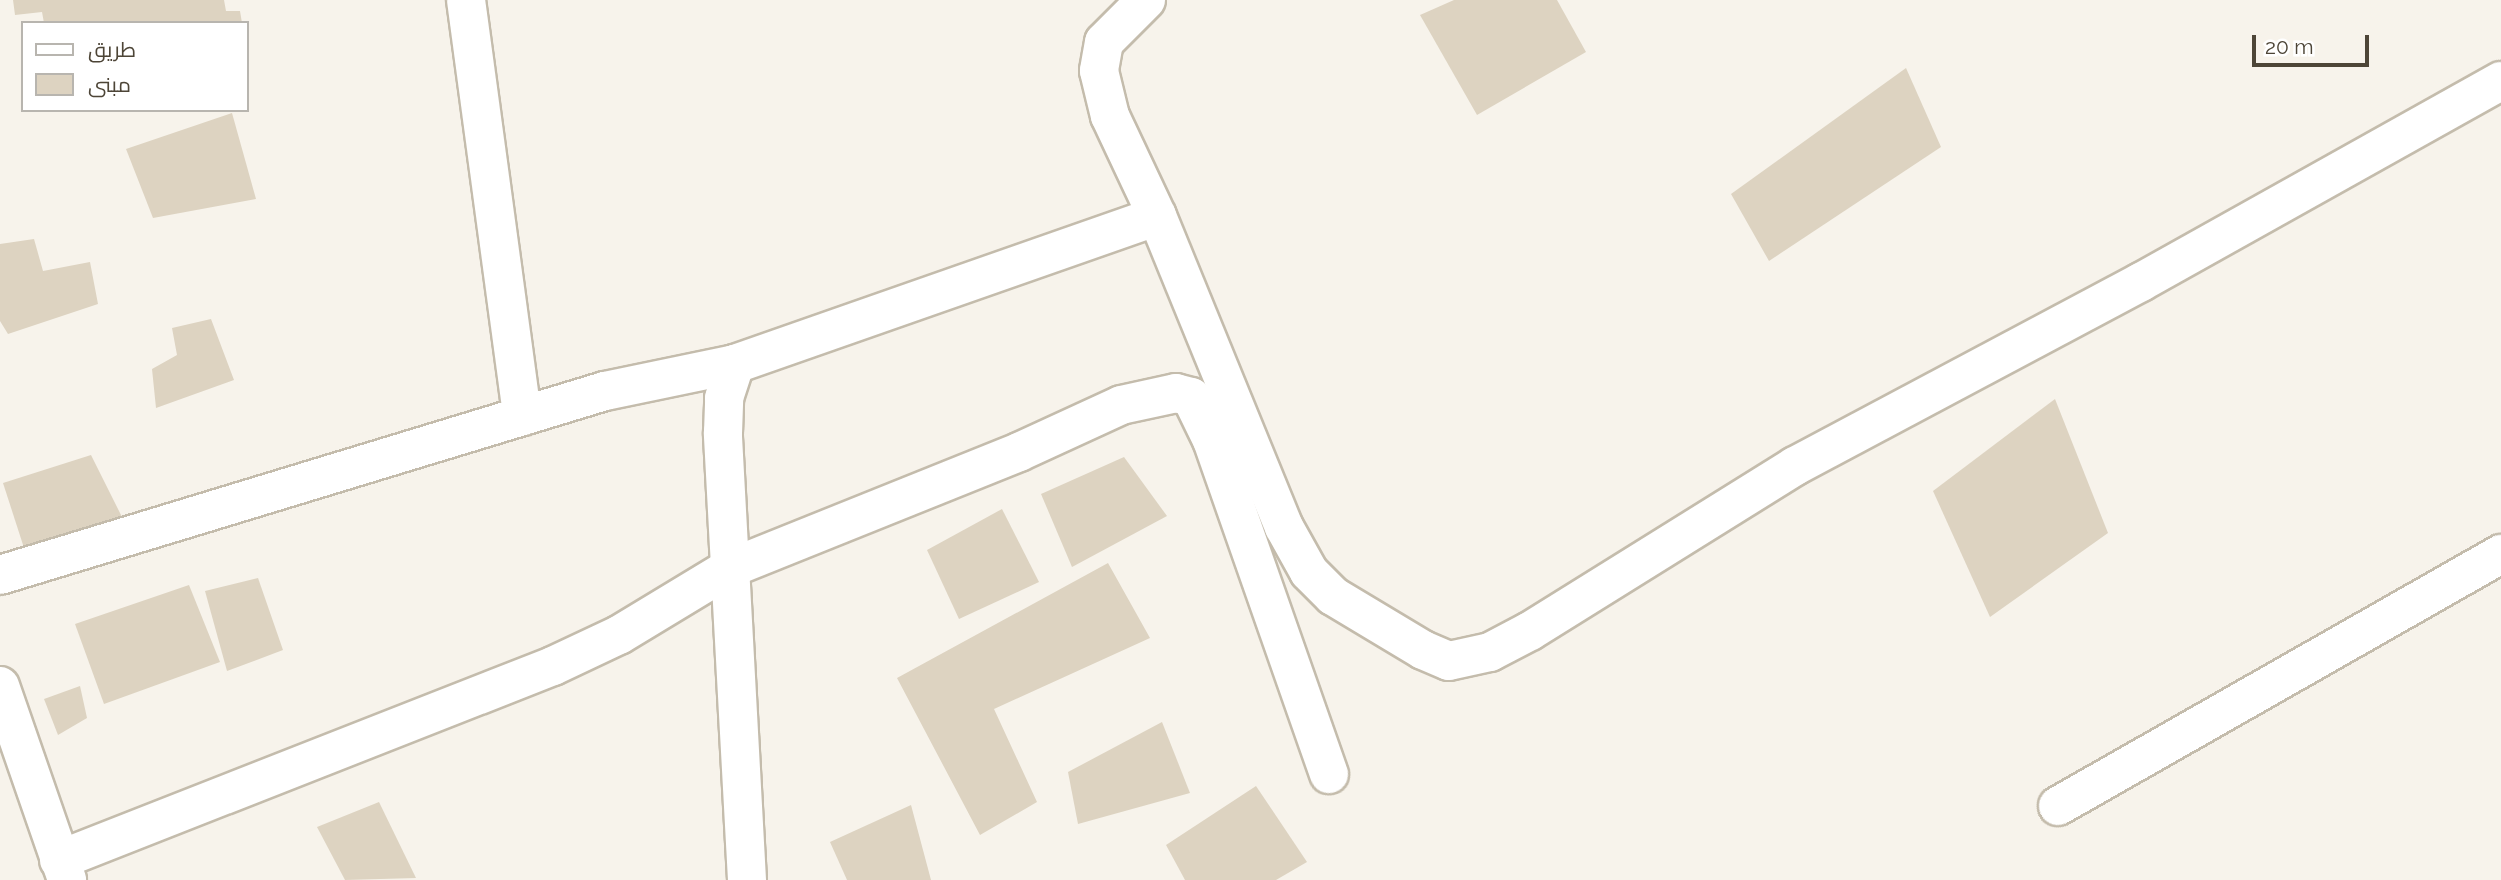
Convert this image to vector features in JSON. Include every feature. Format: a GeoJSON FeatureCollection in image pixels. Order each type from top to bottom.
{"type":"FeatureCollection","features":[{"type":"Feature","properties":{"kind":"street"},"geometry":{"type":"LineString","coordinates":[[466,0],[522,416]]}},
{"type":"Feature","properties":{"kind":"street"},"geometry":{"type":"LineString","coordinates":[[1146,0],[1104,42],[1099,71],[1110,116],[1157,216],[1284,527],[1309,572],[1333,596],[1423,650],[1449,661],[1490,652],[1530,631],[1795,466],[2141,282],[2501,81]]}},
{"type":"Feature","properties":{"kind":"street"},"geometry":{"type":"LineString","coordinates":[[0,575],[605,391],[735,364],[1157,216]]}},
{"type":"Feature","properties":{"kind":"street"},"geometry":{"type":"LineString","coordinates":[[735,364],[724,398],[723,433],[727,569],[747,880]]}},
{"type":"Feature","properties":{"kind":"street"},"geometry":{"type":"LineString","coordinates":[[0,686],[63,870],[553,666],[619,635],[727,569],[993,463],[1121,405],[1176,393],[1191,397],[1212,440],[1329,774]]}},
{"type":"Feature","properties":{"kind":"street"},"geometry":{"type":"LineString","coordinates":[[2058,806],[2501,554]]}},
{"type":"Feature","properties":{"kind":"building"},"geometry":{"type":"Polygon","coordinates":[[[13,0],[224,0],[226,11],[240,11],[242,21],[44,21],[42,12],[15,15],[13,0]]]}},
{"type":"Feature","properties":{"kind":"building"},"geometry":{"type":"Polygon","coordinates":[[[1454,0],[1557,0],[1586,52],[1477,115],[1420,15],[1454,0]]]}},
{"type":"Feature","properties":{"kind":"building"},"geometry":{"type":"Polygon","coordinates":[[[1906,68],[1941,147],[1769,261],[1731,194],[1906,68]]]}},
{"type":"Feature","properties":{"kind":"building"},"geometry":{"type":"Polygon","coordinates":[[[232,113],[256,199],[153,218],[126,149],[232,113]]]}},
{"type":"Feature","properties":{"kind":"building"},"geometry":{"type":"Polygon","coordinates":[[[34,239],[43,271],[90,262],[98,304],[8,334],[0,321],[0,244],[34,239]]]}},
{"type":"Feature","properties":{"kind":"building"},"geometry":{"type":"Polygon","coordinates":[[[211,319],[234,380],[156,408],[152,369],[177,355],[172,328],[211,319]]]}},
{"type":"Feature","properties":{"kind":"building"},"geometry":{"type":"Polygon","coordinates":[[[2055,399],[2108,533],[1990,617],[1933,491],[2055,399]]]}},
{"type":"Feature","properties":{"kind":"building"},"geometry":{"type":"Polygon","coordinates":[[[91,455],[124,521],[25,551],[3,483],[91,455]]]}},
{"type":"Feature","properties":{"kind":"building"},"geometry":{"type":"Polygon","coordinates":[[[1124,457],[1167,516],[1072,567],[1041,494],[1124,457]]]}},
{"type":"Feature","properties":{"kind":"building"},"geometry":{"type":"Polygon","coordinates":[[[1002,509],[1039,582],[959,619],[927,550],[1002,509]]]}},
{"type":"Feature","properties":{"kind":"building"},"geometry":{"type":"Polygon","coordinates":[[[1108,563],[1150,638],[994,709],[1037,802],[980,835],[897,678],[1108,563]]]}},
{"type":"Feature","properties":{"kind":"building"},"geometry":{"type":"Polygon","coordinates":[[[258,578],[283,650],[227,671],[205,591],[258,578]]]}},
{"type":"Feature","properties":{"kind":"building"},"geometry":{"type":"Polygon","coordinates":[[[189,585],[220,662],[104,704],[75,624],[189,585]]]}},
{"type":"Feature","properties":{"kind":"building"},"geometry":{"type":"Polygon","coordinates":[[[80,686],[87,718],[58,735],[44,699],[80,686]]]}},
{"type":"Feature","properties":{"kind":"building"},"geometry":{"type":"Polygon","coordinates":[[[1162,722],[1190,793],[1078,824],[1068,772],[1162,722]]]}},
{"type":"Feature","properties":{"kind":"building"},"geometry":{"type":"Polygon","coordinates":[[[1256,786],[1307,862],[1276,880],[1185,880],[1166,845],[1256,786]]]}},
{"type":"Feature","properties":{"kind":"building"},"geometry":{"type":"Polygon","coordinates":[[[379,802],[416,878],[345,880],[317,827],[379,802]]]}},
{"type":"Feature","properties":{"kind":"building"},"geometry":{"type":"Polygon","coordinates":[[[911,805],[931,880],[847,880],[830,842],[911,805]]]}}]}
